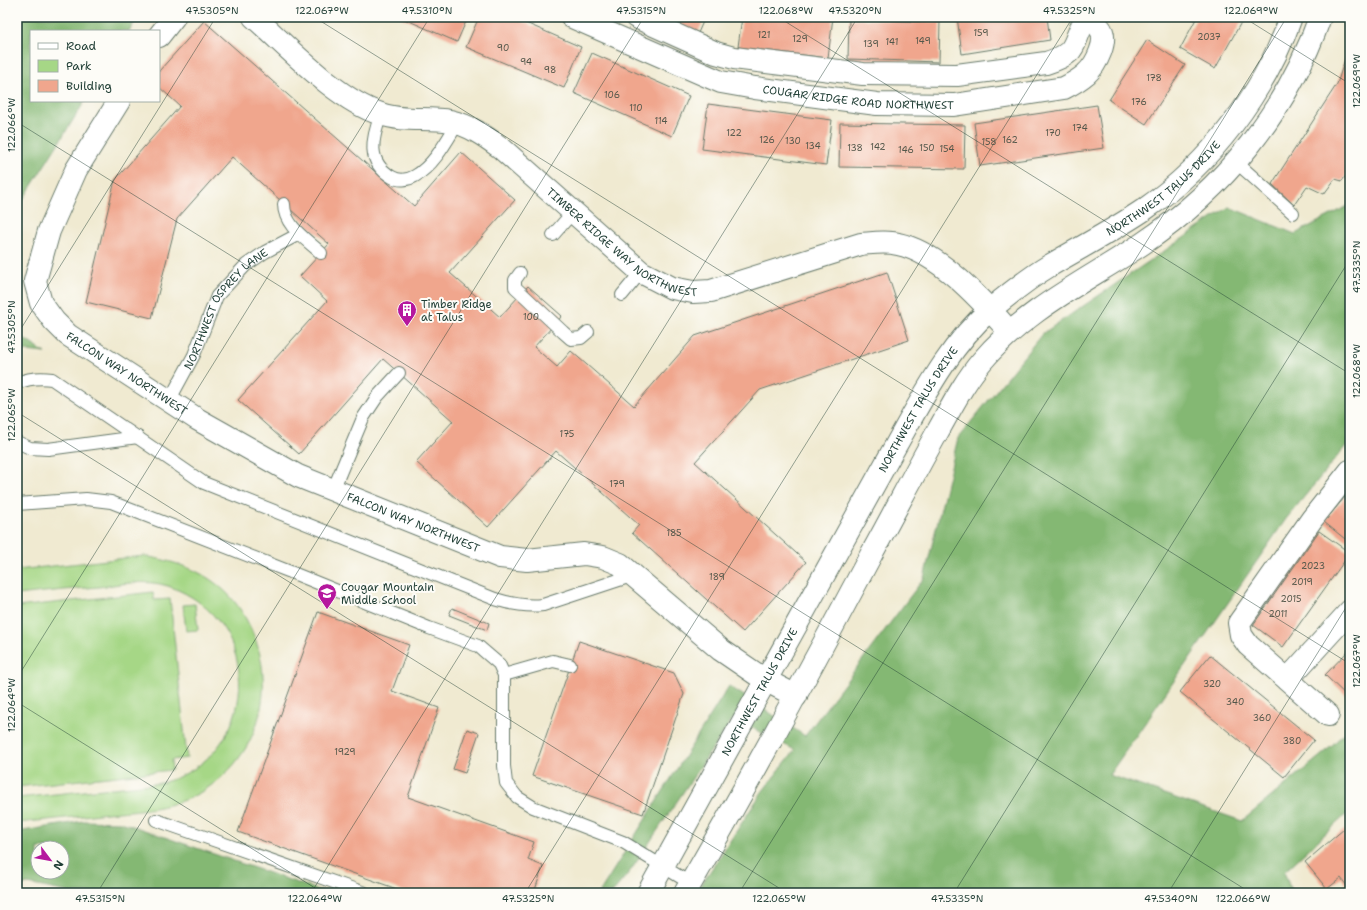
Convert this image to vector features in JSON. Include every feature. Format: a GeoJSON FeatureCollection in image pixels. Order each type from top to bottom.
{"type":"FeatureCollection","features":[{"type":"Feature","properties":{"kind":"street"},"geometry":{"type":"LineString","coordinates":[[160,35],[174,17]]}},
{"type":"Feature","properties":{"kind":"street","name":"TIMBER RIDGE WAY NORTHWEST"},"geometry":{"type":"LineString","coordinates":[[254,17],[332,87],[357,104],[381,114],[401,119],[450,121],[469,127],[489,139],[641,272],[672,288],[693,292],[711,291],[861,244],[882,242],[898,244],[915,250],[933,260],[990,310],[1010,332]]}},
{"type":"Feature","properties":{"kind":"street","name":"COUGAR RIDGE ROAD NORTHWEST"},"geometry":{"type":"LineString","coordinates":[[572,17],[721,82],[877,104],[954,105],[1064,88],[1087,73],[1096,61],[1101,48],[1103,36],[1100,27],[1086,17],[1080,27],[1075,45],[1068,54],[1059,59],[1046,63],[957,75],[863,74],[734,58],[716,53],[636,17]]}},
{"type":"Feature","properties":{"kind":"street","name":"NORTHWEST TALUS DRIVE"},"geometry":{"type":"LineString","coordinates":[[648,893],[765,680],[934,379],[962,340],[990,310],[1047,267],[1113,230],[1146,208],[1189,172],[1214,147],[1262,81],[1291,17]]}},
{"type":"Feature","properties":{"kind":"street"},"geometry":{"type":"LineString","coordinates":[[687,888],[796,696],[954,402],[981,362],[1010,332],[1046,303],[1164,228],[1187,210],[1236,162],[1264,125],[1293,82],[1320,17]]}},
{"type":"Feature","properties":{"kind":"street","name":"FALCON WAY NORTHWEST"},"geometry":{"type":"LineString","coordinates":[[117,102],[76,170],[49,231],[35,281],[42,303],[54,321],[68,335],[169,401],[298,476],[500,558],[527,560],[584,554],[603,556],[620,564],[701,635],[765,680],[796,696]]}},
{"type":"Feature","properties":{"kind":"street"},"geometry":{"type":"LineString","coordinates":[[1328,715],[1248,645],[1241,635],[1239,624],[1245,613],[1312,519],[1350,471]]}},
{"type":"Feature","properties":{"kind":"street"},"geometry":{"type":"LineString","coordinates":[[1288,679],[1350,611]]}},
{"type":"Feature","properties":{"kind":"lane"},"geometry":{"type":"LineString","coordinates":[[381,114],[374,140],[375,160],[382,170],[393,178],[409,179],[422,171],[445,144],[457,124]]}},
{"type":"Feature","properties":{"kind":"lane"},"geometry":{"type":"LineString","coordinates":[[1236,162],[1293,214]]}},
{"type":"Feature","properties":{"kind":"lane"},"geometry":{"type":"LineString","coordinates":[[284,204],[286,217],[299,234],[321,252]]}},
{"type":"Feature","properties":{"kind":"lane"},"geometry":{"type":"LineString","coordinates":[[553,235],[574,212]]}},
{"type":"Feature","properties":{"kind":"lane","name":"NORTHWEST OSPREY LANE"},"geometry":{"type":"LineString","coordinates":[[169,401],[194,355],[212,308],[222,291],[252,261],[265,252],[299,234]]}},
{"type":"Feature","properties":{"kind":"lane"},"geometry":{"type":"LineString","coordinates":[[622,295],[641,272]]}},
{"type":"Feature","properties":{"kind":"lane"},"geometry":{"type":"LineString","coordinates":[[520,273],[515,280],[515,287],[571,339],[581,338],[588,332]]}},
{"type":"Feature","properties":{"kind":"lane"},"geometry":{"type":"LineString","coordinates":[[333,490],[363,418],[377,397],[399,373]]}},
{"type":"Feature","properties":{"kind":"lane"},"geometry":{"type":"LineString","coordinates":[[17,383],[28,378],[40,377],[52,379],[204,483],[495,600],[512,605],[529,607],[543,605],[634,575]]}},
{"type":"Feature","properties":{"kind":"lane"},"geometry":{"type":"LineString","coordinates":[[17,442],[30,448],[48,449],[138,437]]}},
{"type":"Feature","properties":{"kind":"lane"},"geometry":{"type":"LineString","coordinates":[[17,504],[86,499],[111,502],[478,646],[499,664],[504,675],[504,766],[506,783],[517,797],[533,807],[623,842],[663,866],[687,888]]}},
{"type":"Feature","properties":{"kind":"lane"},"geometry":{"type":"LineString","coordinates":[[504,675],[553,661],[570,665]]}},
{"type":"Feature","properties":{"kind":"lane"},"geometry":{"type":"LineString","coordinates":[[156,820],[365,893]]}},
{"type":"Feature","properties":{"kind":"green space"},"geometry":{"type":"Polygon","coordinates":[[[17,17],[138,17],[130,30],[30,30],[30,102],[84,102],[17,209],[17,17]]]}},
{"type":"Feature","properties":{"kind":"green space"},"geometry":{"type":"Polygon","coordinates":[[[1350,205],[1350,441],[1286,519],[1109,775],[1242,821],[1324,753],[1350,728],[1350,811],[1284,872],[1292,893],[696,893],[762,792],[795,750],[733,718],[631,870],[612,893],[599,893],[729,686],[805,736],[924,578],[958,438],[1042,334],[1229,207],[1295,234],[1350,205]]]}},
{"type":"Feature","properties":{"kind":"green space"},"geometry":{"type":"Polygon","coordinates":[[[17,334],[45,353],[17,350],[17,334]]]}},
{"type":"Feature","properties":{"kind":"green space"},"geometry":{"type":"Polygon","coordinates":[[[144,556],[184,566],[202,574],[229,595],[245,617],[259,652],[263,675],[263,698],[258,721],[249,742],[237,761],[221,778],[201,792],[179,802],[144,810],[17,823],[17,798],[161,783],[194,768],[219,746],[234,718],[240,688],[236,656],[223,627],[200,603],[168,586],[142,582],[17,595],[17,570],[144,556]]]}},
{"type":"Feature","properties":{"kind":"green space"},"geometry":{"type":"Polygon","coordinates":[[[153,592],[154,600],[170,599],[187,758],[171,760],[172,770],[17,787],[17,607],[153,592]]]}},
{"type":"Feature","properties":{"kind":"green space"},"geometry":{"type":"Polygon","coordinates":[[[195,604],[198,630],[186,631],[183,605],[195,604]]]}},
{"type":"Feature","properties":{"kind":"green space"},"geometry":{"type":"Polygon","coordinates":[[[83,821],[121,822],[327,893],[72,893],[28,884],[17,886],[17,832],[83,821]]]}},
{"type":"Feature","properties":{"kind":"building"},"geometry":{"type":"Polygon","coordinates":[[[400,17],[468,17],[457,42],[400,17]]]}},
{"type":"Feature","properties":{"kind":"building"},"geometry":{"type":"Polygon","coordinates":[[[479,17],[512,17],[581,47],[564,88],[466,47],[479,17]]]}},
{"type":"Feature","properties":{"kind":"building"},"geometry":{"type":"Polygon","coordinates":[[[661,17],[705,17],[698,33],[661,17]]]}},
{"type":"Feature","properties":{"kind":"building"},"geometry":{"type":"Polygon","coordinates":[[[742,17],[833,17],[828,58],[738,47],[742,17]]]}},
{"type":"Feature","properties":{"kind":"building"},"geometry":{"type":"Polygon","coordinates":[[[957,17],[1047,17],[1050,40],[962,54],[957,17]]]}},
{"type":"Feature","properties":{"kind":"building"},"geometry":{"type":"Polygon","coordinates":[[[1197,17],[1244,17],[1215,69],[1180,49],[1197,17]]]}},
{"type":"Feature","properties":{"kind":"building"},"geometry":{"type":"Polygon","coordinates":[[[849,19],[940,22],[939,62],[848,59],[849,19]]]}},
{"type":"Feature","properties":{"kind":"building","name":"Timber Ridge at Talus"},"geometry":{"type":"Polygon","coordinates":[[[204,21],[414,206],[461,152],[515,200],[450,273],[500,317],[528,286],[562,316],[534,347],[557,367],[571,351],[634,406],[695,336],[887,272],[909,340],[760,390],[695,462],[806,562],[743,632],[632,533],[639,525],[556,451],[488,527],[416,462],[453,421],[383,359],[299,454],[238,400],[327,301],[300,276],[329,244],[232,157],[177,219],[152,318],[86,302],[115,180],[180,106],[160,88],[160,70],[204,21]]]}},
{"type":"Feature","properties":{"kind":"building"},"geometry":{"type":"Polygon","coordinates":[[[1147,40],[1185,65],[1146,124],[1109,100],[1147,40]]]}},
{"type":"Feature","properties":{"kind":"building"},"geometry":{"type":"Polygon","coordinates":[[[1350,43],[1350,170],[1342,181],[1335,179],[1324,194],[1307,186],[1294,205],[1272,184],[1337,84],[1350,43]]]}},
{"type":"Feature","properties":{"kind":"building"},"geometry":{"type":"Polygon","coordinates":[[[592,53],[689,96],[672,136],[574,93],[592,53]]]}},
{"type":"Feature","properties":{"kind":"building"},"geometry":{"type":"Polygon","coordinates":[[[708,104],[832,120],[826,165],[702,149],[708,104]]]}},
{"type":"Feature","properties":{"kind":"building"},"geometry":{"type":"Polygon","coordinates":[[[1097,105],[1104,148],[980,166],[974,123],[1097,105]]]}},
{"type":"Feature","properties":{"kind":"building"},"geometry":{"type":"Polygon","coordinates":[[[840,123],[965,125],[964,169],[839,167],[840,123]]]}},
{"type":"Feature","properties":{"kind":"building"},"geometry":{"type":"Polygon","coordinates":[[[1350,491],[1350,543],[1324,522],[1350,491]]]}},
{"type":"Feature","properties":{"kind":"building"},"geometry":{"type":"Polygon","coordinates":[[[1319,531],[1350,553],[1283,647],[1253,625],[1319,531]]]}},
{"type":"Feature","properties":{"kind":"building"},"geometry":{"type":"Polygon","coordinates":[[[452,608],[489,623],[487,630],[449,615],[452,608]]]}},
{"type":"Feature","properties":{"kind":"building","name":"Cougar Mountain Middle School"},"geometry":{"type":"Polygon","coordinates":[[[318,612],[409,645],[392,691],[439,708],[408,797],[534,842],[528,860],[543,866],[534,893],[408,893],[238,832],[318,612]]]}},
{"type":"Feature","properties":{"kind":"building"},"geometry":{"type":"Polygon","coordinates":[[[579,641],[674,673],[684,694],[643,814],[532,776],[579,641]]]}},
{"type":"Feature","properties":{"kind":"building"},"geometry":{"type":"Polygon","coordinates":[[[1350,649],[1350,699],[1325,675],[1350,649]]]}},
{"type":"Feature","properties":{"kind":"building"},"geometry":{"type":"Polygon","coordinates":[[[1210,655],[1314,740],[1284,777],[1180,692],[1210,655]]]}},
{"type":"Feature","properties":{"kind":"building"},"geometry":{"type":"Polygon","coordinates":[[[467,729],[479,733],[465,773],[453,769],[467,729]]]}},
{"type":"Feature","properties":{"kind":"building"},"geometry":{"type":"Polygon","coordinates":[[[1344,829],[1350,837],[1350,884],[1347,886],[1341,878],[1327,889],[1305,862],[1344,829]]]}},
{"type":"Feature","properties":{"kind":"place","name":"Timber Ridge at Talus"},"geometry":{"type":"Point","coordinates":[407,327]}},
{"type":"Feature","properties":{"kind":"place","name":"Cougar Mountain Middle School"},"geometry":{"type":"Point","coordinates":[327,610]}}]}
